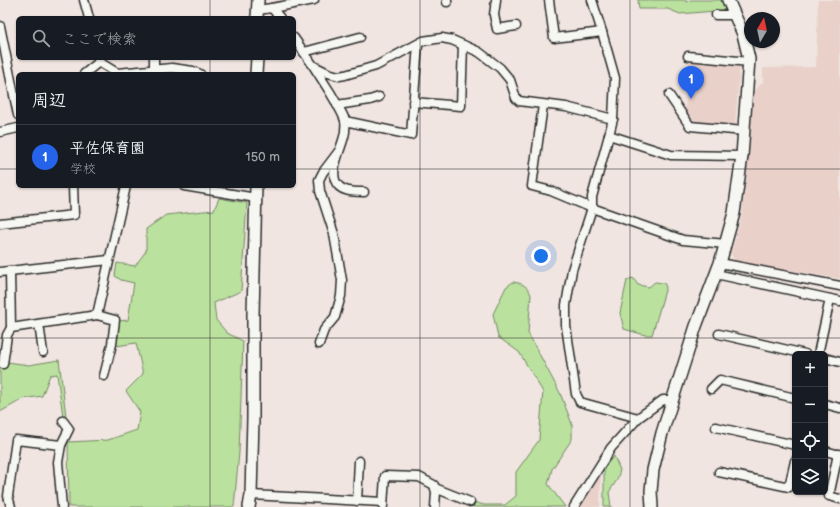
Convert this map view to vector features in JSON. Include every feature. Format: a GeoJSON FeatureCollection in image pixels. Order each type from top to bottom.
{"type":"FeatureCollection","features":[{"type":"Feature","properties":{"kind":"street"},"geometry":{"type":"LineString","coordinates":[[84,0],[88,16]]}},
{"type":"Feature","properties":{"kind":"street"},"geometry":{"type":"LineString","coordinates":[[257,9],[272,8],[314,0]]}},
{"type":"Feature","properties":{"kind":"street"},"geometry":{"type":"LineString","coordinates":[[496,0],[494,15],[497,29],[516,26]]}},
{"type":"Feature","properties":{"kind":"street"},"geometry":{"type":"LineString","coordinates":[[549,0],[554,38],[602,32]]}},
{"type":"Feature","properties":{"kind":"street"},"geometry":{"type":"LineString","coordinates":[[592,0],[615,78],[613,119],[592,197],[592,208],[572,270],[566,305],[566,326],[576,394],[580,402],[638,418]]}},
{"type":"Feature","properties":{"kind":"street"},"geometry":{"type":"LineString","coordinates":[[652,507],[652,470],[662,432],[696,326],[720,263],[734,213],[742,156],[749,59],[743,34],[728,0]]}},
{"type":"Feature","properties":{"kind":"street"},"geometry":{"type":"LineString","coordinates":[[272,8],[278,16]]}},
{"type":"Feature","properties":{"kind":"street"},"geometry":{"type":"LineString","coordinates":[[716,15],[735,15]]}},
{"type":"Feature","properties":{"kind":"street"},"geometry":{"type":"LineString","coordinates":[[0,26],[16,105]]}},
{"type":"Feature","properties":{"kind":"street"},"geometry":{"type":"LineString","coordinates":[[304,52],[360,37]]}},
{"type":"Feature","properties":{"kind":"street"},"geometry":{"type":"LineString","coordinates":[[314,66],[328,73],[339,76],[345,75],[376,66],[424,41],[442,38],[452,40],[479,52],[500,68],[510,80],[516,98],[519,101],[566,107],[613,119]]}},
{"type":"Feature","properties":{"kind":"street"},"geometry":{"type":"LineString","coordinates":[[296,41],[314,66],[345,121],[344,134],[334,172],[335,180],[338,186],[344,190],[364,192]]}},
{"type":"Feature","properties":{"kind":"street"},"geometry":{"type":"LineString","coordinates":[[345,121],[411,135],[418,44]]}},
{"type":"Feature","properties":{"kind":"street"},"geometry":{"type":"LineString","coordinates":[[413,102],[462,106],[463,45]]}},
{"type":"Feature","properties":{"kind":"street"},"geometry":{"type":"LineString","coordinates":[[688,56],[748,62]]}},
{"type":"Feature","properties":{"kind":"street"},"geometry":{"type":"LineString","coordinates":[[86,72],[99,60],[116,72]]}},
{"type":"Feature","properties":{"kind":"street"},"geometry":{"type":"LineString","coordinates":[[154,60],[154,70]]}},
{"type":"Feature","properties":{"kind":"street"},"geometry":{"type":"LineString","coordinates":[[256,72],[257,60]]}},
{"type":"Feature","properties":{"kind":"street"},"geometry":{"type":"LineString","coordinates":[[141,72],[172,68],[190,72]]}},
{"type":"Feature","properties":{"kind":"street"},"geometry":{"type":"LineString","coordinates":[[669,96],[690,126],[744,131]]}},
{"type":"Feature","properties":{"kind":"street"},"geometry":{"type":"LineString","coordinates":[[337,105],[379,98]]}},
{"type":"Feature","properties":{"kind":"street"},"geometry":{"type":"LineString","coordinates":[[543,105],[532,186],[683,240],[726,244]]}},
{"type":"Feature","properties":{"kind":"street"},"geometry":{"type":"LineString","coordinates":[[0,132],[16,128]]}},
{"type":"Feature","properties":{"kind":"street"},"geometry":{"type":"LineString","coordinates":[[609,135],[671,155],[742,156]]}},
{"type":"Feature","properties":{"kind":"street"},"geometry":{"type":"LineString","coordinates":[[319,344],[324,330],[334,317],[342,296],[342,280],[334,234],[320,191],[319,180],[323,172],[339,151]]}},
{"type":"Feature","properties":{"kind":"street"},"geometry":{"type":"LineString","coordinates":[[0,223],[74,215],[73,188]]}},
{"type":"Feature","properties":{"kind":"street"},"geometry":{"type":"LineString","coordinates":[[97,315],[126,188]]}},
{"type":"Feature","properties":{"kind":"street"},"geometry":{"type":"LineString","coordinates":[[199,188],[256,198]]}},
{"type":"Feature","properties":{"kind":"street"},"geometry":{"type":"LineString","coordinates":[[249,507],[251,495],[253,418],[253,316],[256,188]]}},
{"type":"Feature","properties":{"kind":"street"},"geometry":{"type":"LineString","coordinates":[[0,272],[109,260]]}},
{"type":"Feature","properties":{"kind":"street"},"geometry":{"type":"LineString","coordinates":[[720,263],[840,286]]}},
{"type":"Feature","properties":{"kind":"street"},"geometry":{"type":"LineString","coordinates":[[3,364],[7,335],[11,328],[10,271]]}},
{"type":"Feature","properties":{"kind":"street"},"geometry":{"type":"LineString","coordinates":[[716,274],[840,301]]}},
{"type":"Feature","properties":{"kind":"street"},"geometry":{"type":"LineString","coordinates":[[819,351],[830,298]]}},
{"type":"Feature","properties":{"kind":"street"},"geometry":{"type":"LineString","coordinates":[[11,328],[97,315],[115,320],[112,344],[104,376]]}},
{"type":"Feature","properties":{"kind":"street"},"geometry":{"type":"LineString","coordinates":[[39,324],[43,352]]}},
{"type":"Feature","properties":{"kind":"street"},"geometry":{"type":"LineString","coordinates":[[719,334],[792,351]]}},
{"type":"Feature","properties":{"kind":"street"},"geometry":{"type":"LineString","coordinates":[[828,359],[840,362]]}},
{"type":"Feature","properties":{"kind":"street"},"geometry":{"type":"LineString","coordinates":[[711,389],[720,380],[792,397]]}},
{"type":"Feature","properties":{"kind":"street"},"geometry":{"type":"LineString","coordinates":[[574,507],[610,448],[638,418],[663,400],[672,400]]}},
{"type":"Feature","properties":{"kind":"street"},"geometry":{"type":"LineString","coordinates":[[828,405],[840,408]]}},
{"type":"Feature","properties":{"kind":"street"},"geometry":{"type":"LineString","coordinates":[[62,507],[58,462],[61,445],[69,429],[63,421]]}},
{"type":"Feature","properties":{"kind":"street"},"geometry":{"type":"LineString","coordinates":[[716,427],[792,444]]}},
{"type":"Feature","properties":{"kind":"street"},"geometry":{"type":"LineString","coordinates":[[11,507],[8,496],[16,440],[61,445]]}},
{"type":"Feature","properties":{"kind":"street"},"geometry":{"type":"LineString","coordinates":[[828,452],[839,454],[829,496],[840,499]]}},
{"type":"Feature","properties":{"kind":"street"},"geometry":{"type":"LineString","coordinates":[[357,501],[359,461]]}},
{"type":"Feature","properties":{"kind":"street"},"geometry":{"type":"LineString","coordinates":[[719,472],[790,487],[792,477]]}},
{"type":"Feature","properties":{"kind":"street"},"geometry":{"type":"LineString","coordinates":[[251,495],[357,501],[383,505],[385,476],[419,477],[434,485],[435,488],[470,502]]}},
{"type":"Feature","properties":{"kind":"street"},"geometry":{"type":"LineString","coordinates":[[435,488],[435,507]]}},
{"type":"Feature","properties":{"kind":"shaded area"},"geometry":{"type":"Polygon","coordinates":[[[818,0],[840,0],[840,279],[735,261],[731,254],[742,215],[754,91],[763,82],[763,68],[816,67],[818,0]]]}},
{"type":"Feature","properties":{"kind":"shaded area"},"geometry":{"type":"Polygon","coordinates":[[[689,61],[740,65],[735,127],[692,123],[685,111],[689,61]]]}},
{"type":"Feature","properties":{"kind":"shaded area"},"geometry":{"type":"Polygon","coordinates":[[[601,469],[600,507],[576,507],[601,469]]]}},
{"type":"Feature","properties":{"kind":"green space"},"geometry":{"type":"Polygon","coordinates":[[[638,0],[685,0],[686,2],[690,0],[722,0],[726,10],[680,14],[668,9],[639,9],[638,0]]]}},
{"type":"Feature","properties":{"kind":"green space"},"geometry":{"type":"Polygon","coordinates":[[[219,198],[247,203],[241,291],[214,303],[216,320],[227,333],[243,341],[239,452],[234,507],[69,507],[68,442],[108,440],[137,430],[140,412],[126,391],[143,374],[136,343],[116,346],[119,321],[128,320],[134,283],[121,280],[115,276],[117,263],[135,266],[146,251],[146,229],[166,215],[214,210],[219,198]]]}},
{"type":"Feature","properties":{"kind":"green space"},"geometry":{"type":"Polygon","coordinates":[[[633,278],[638,285],[649,287],[655,282],[664,283],[666,287],[652,335],[645,335],[624,329],[620,313],[627,280],[633,278]]]}},
{"type":"Feature","properties":{"kind":"green space"},"geometry":{"type":"Polygon","coordinates":[[[513,282],[519,283],[530,292],[528,333],[560,393],[572,424],[572,439],[552,469],[548,484],[565,507],[473,507],[473,502],[484,505],[505,505],[516,496],[516,472],[539,440],[543,392],[519,352],[498,337],[493,314],[506,287],[513,282]]]}},
{"type":"Feature","properties":{"kind":"green space"},"geometry":{"type":"Polygon","coordinates":[[[59,360],[66,416],[63,416],[57,374],[50,375],[42,396],[23,399],[0,412],[0,361],[29,365],[59,360]]]}},
{"type":"Feature","properties":{"kind":"green space"},"geometry":{"type":"Polygon","coordinates":[[[614,456],[620,470],[617,480],[609,492],[611,507],[604,507],[604,467],[614,456]]]}},
{"type":"Feature","properties":{"kind":"place","name":"平佐保育園"},"geometry":{"type":"Point","coordinates":[691,99]}}]}
